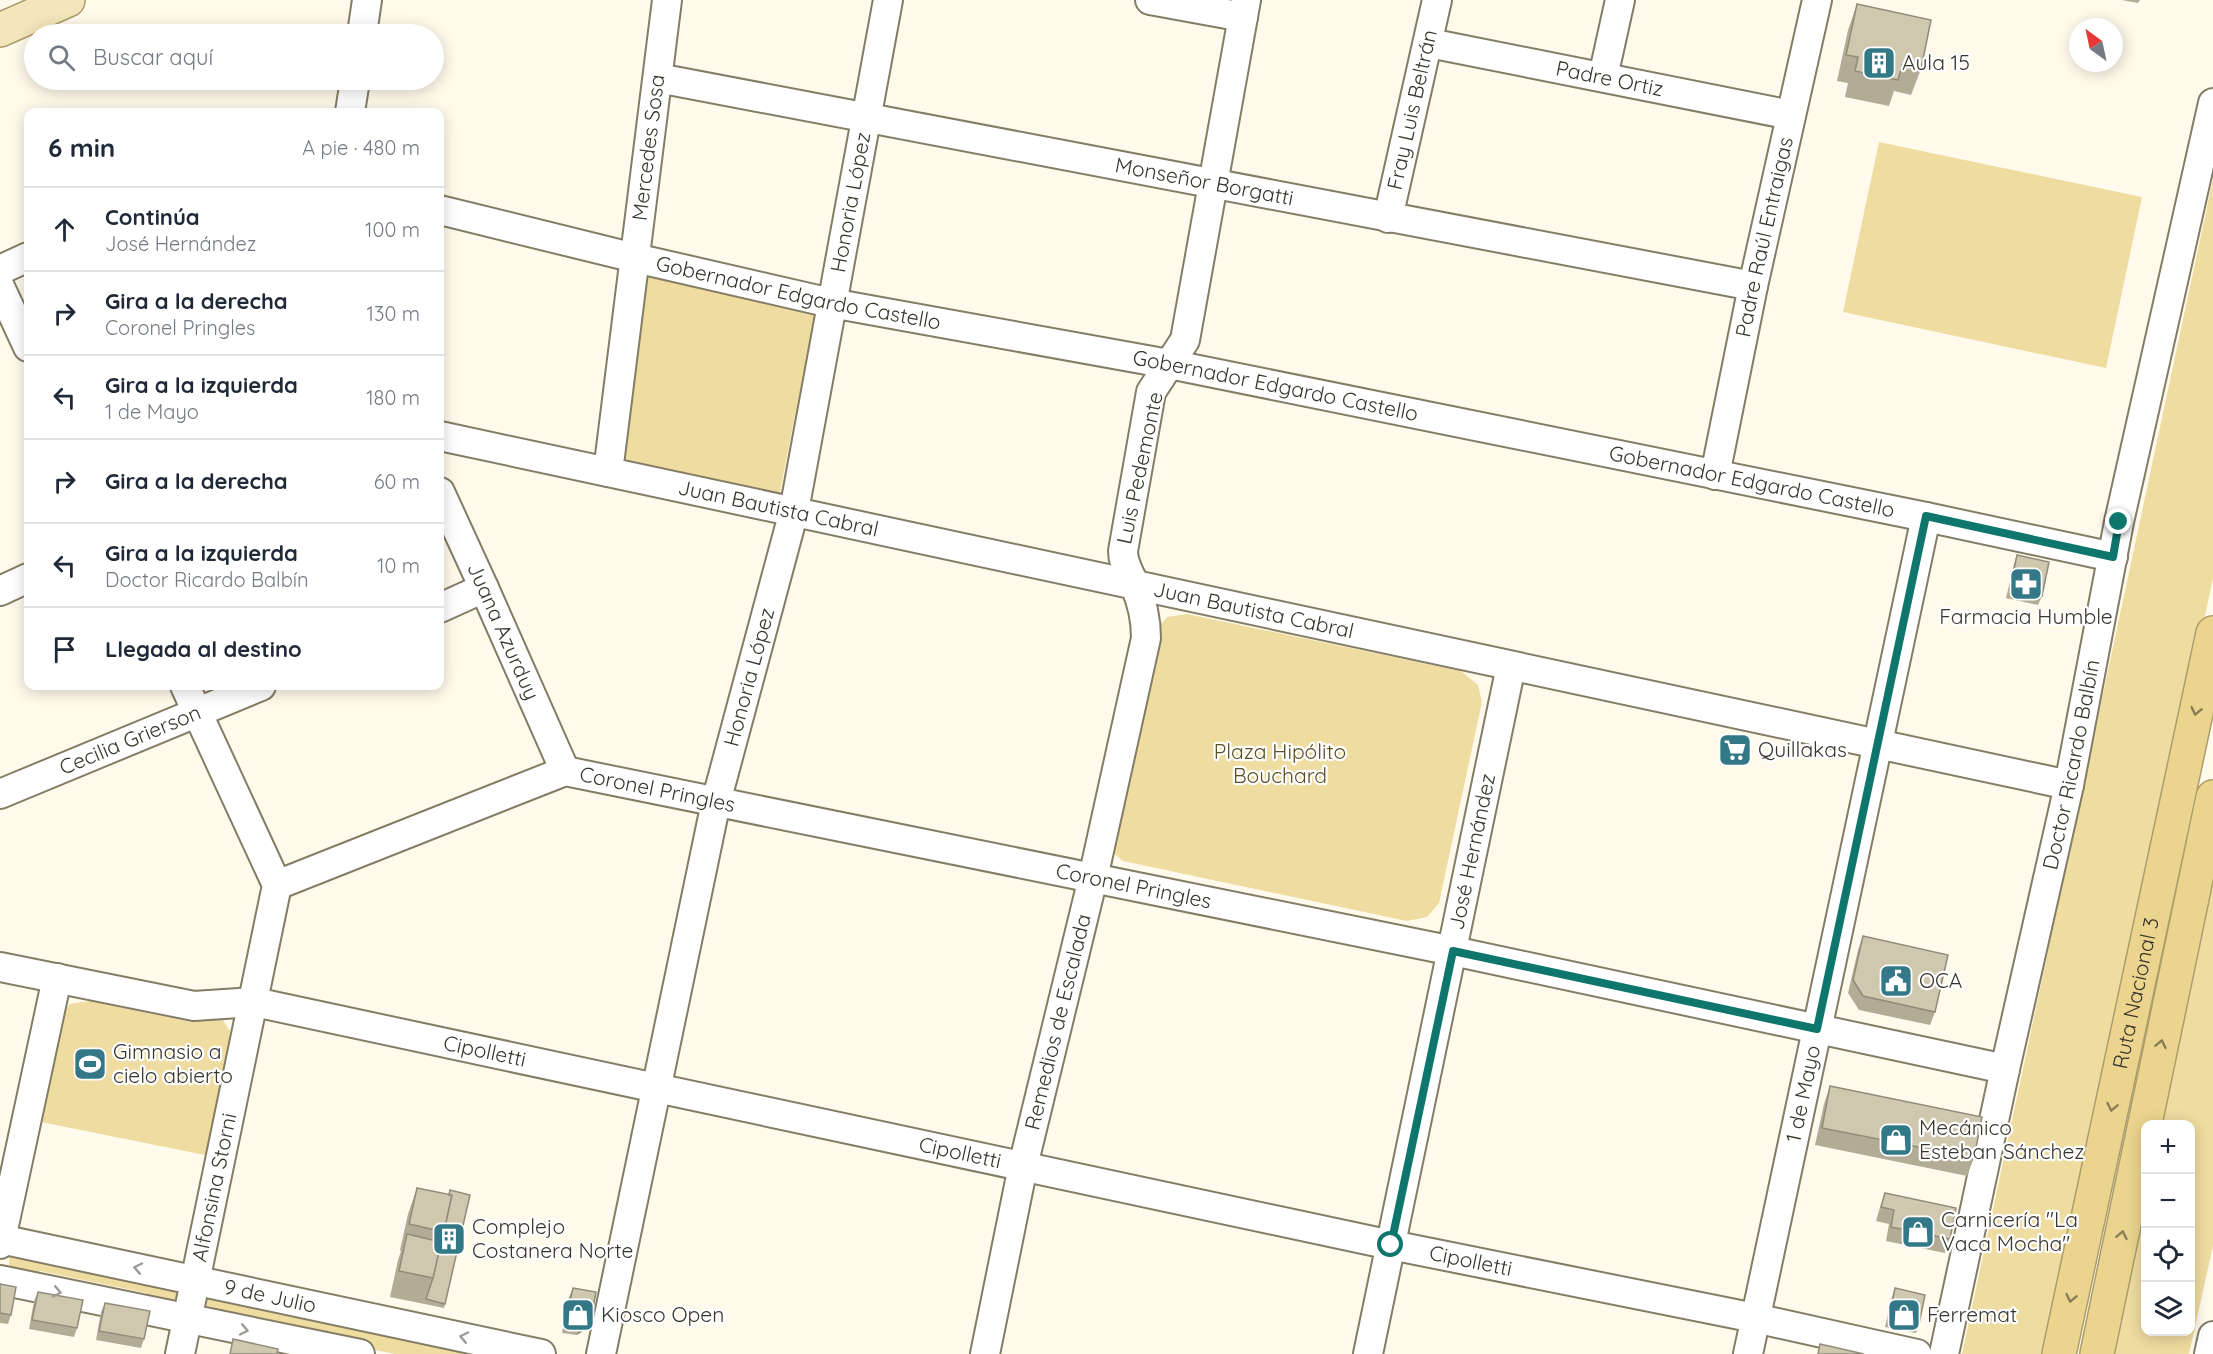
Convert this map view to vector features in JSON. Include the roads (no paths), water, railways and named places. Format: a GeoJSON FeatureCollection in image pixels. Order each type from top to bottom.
{"type":"FeatureCollection","features":[{"type":"Feature","properties":{"kind":"highway","name":"Ruta Nacional 3"},"geometry":{"type":"LineString","coordinates":[[2059,1354],[2213,633]]}},
{"type":"Feature","properties":{"kind":"highway","name":"Ruta Nacional 3"},"geometry":{"type":"LineString","coordinates":[[2097,1354],[2213,797]]}},
{"type":"Feature","properties":{"kind":"main road"},"geometry":{"type":"LineString","coordinates":[[0,30],[68,0]]}},
{"type":"Feature","properties":{"kind":"street"},"geometry":{"type":"LineString","coordinates":[[363,24],[367,0]]}},
{"type":"Feature","properties":{"kind":"street","name":"Mercedes Sosa"},"geometry":{"type":"LineString","coordinates":[[608,472],[667,0]]}},
{"type":"Feature","properties":{"kind":"street","name":"Honoria López"},"geometry":{"type":"LineString","coordinates":[[601,1354],[716,802],[794,511],[888,0]]}},
{"type":"Feature","properties":{"kind":"street"},"geometry":{"type":"LineString","coordinates":[[1150,0],[1245,9]]}},
{"type":"Feature","properties":{"kind":"street","name":"Fray Luis Beltrán"},"geometry":{"type":"LineString","coordinates":[[1388,218],[1437,0]]}},
{"type":"Feature","properties":{"kind":"street"},"geometry":{"type":"LineString","coordinates":[[1603,77],[1620,0]]}},
{"type":"Feature","properties":{"kind":"street","name":"Padre Raúl Entraigas"},"geometry":{"type":"LineString","coordinates":[[1715,475],[1753,286],[1817,0]]}},
{"type":"Feature","properties":{"kind":"street","name":"Luis Pedemonte"},"geometry":{"type":"LineString","coordinates":[[1135,586],[1123,563],[1123,551],[1151,392],[1185,340],[1245,9]]}},
{"type":"Feature","properties":{"kind":"street","name":"Padre Ortiz"},"geometry":{"type":"LineString","coordinates":[[1429,43],[1791,115]]}},
{"type":"Feature","properties":{"kind":"street","name":"Monseñor Borgatti"},"geometry":{"type":"LineString","coordinates":[[658,78],[1753,286]]}},
{"type":"Feature","properties":{"kind":"street"},"geometry":{"type":"LineString","coordinates":[[351,108],[353,90]]}},
{"type":"Feature","properties":{"kind":"street","name":"Doctor Ricardo Balbín"},"geometry":{"type":"LineString","coordinates":[[1944,1354],[2069,785],[2113,557],[2213,103]]}},
{"type":"Feature","properties":{"kind":"street","name":"Gobernador Edgardo Castello"},"geometry":{"type":"LineString","coordinates":[[444,211],[831,303],[1169,364],[1926,516],[2113,557]]}},
{"type":"Feature","properties":{"kind":"street"},"geometry":{"type":"LineString","coordinates":[[0,270],[24,259]]}},
{"type":"Feature","properties":{"kind":"street"},"geometry":{"type":"LineString","coordinates":[[0,287],[24,338]]}},
{"type":"Feature","properties":{"kind":"street","name":"Juan Bautista Cabral"},"geometry":{"type":"LineString","coordinates":[[444,437],[2069,785]]}},
{"type":"Feature","properties":{"kind":"street","name":"Juana Azurduy"},"geometry":{"type":"LineString","coordinates":[[444,501],[565,771]]}},
{"type":"Feature","properties":{"kind":"street","name":"1 de Mayo"},"geometry":{"type":"LineString","coordinates":[[1748,1354],[1926,516]]}},
{"type":"Feature","properties":{"kind":"street"},"geometry":{"type":"LineString","coordinates":[[0,591],[24,580]]}},
{"type":"Feature","properties":{"kind":"street","name":"Remedios de Escalada"},"geometry":{"type":"LineString","coordinates":[[985,1354],[1023,1166],[1093,878],[1146,638],[1145,613],[1135,586]]}},
{"type":"Feature","properties":{"kind":"street"},"geometry":{"type":"LineString","coordinates":[[444,606],[484,588]]}},
{"type":"Feature","properties":{"kind":"street","name":"José Hernández"},"geometry":{"type":"LineString","coordinates":[[1368,1354],[1511,666]]}},
{"type":"Feature","properties":{"kind":"street"},"geometry":{"type":"LineString","coordinates":[[186,690],[277,885]]}},
{"type":"Feature","properties":{"kind":"street","name":"Cecilia Grierson"},"geometry":{"type":"LineString","coordinates":[[0,794],[252,690]]}},
{"type":"Feature","properties":{"kind":"street","name":"Coronel Pringles"},"geometry":{"type":"LineString","coordinates":[[277,885],[565,771],[1453,951],[2005,1070]]}},
{"type":"Feature","properties":{"kind":"street","name":"Alfonsina Storni"},"geometry":{"type":"LineString","coordinates":[[180,1354],[277,885]]}},
{"type":"Feature","properties":{"kind":"street","name":"Cipolletti"},"geometry":{"type":"LineString","coordinates":[[0,967],[194,1006],[254,1002],[1391,1245],[1755,1318],[1917,1354]]}},
{"type":"Feature","properties":{"kind":"street"},"geometry":{"type":"LineString","coordinates":[[0,1241],[57,978]]}},
{"type":"Feature","properties":{"kind":"street","name":"9 de Julio"},"geometry":{"type":"LineString","coordinates":[[0,1241],[541,1354]]}},
{"type":"Feature","properties":{"kind":"street","name":"9 de Julio"},"geometry":{"type":"LineString","coordinates":[[0,1280],[360,1354]]}},
{"type":"Feature","properties":{"kind":"street"},"geometry":{"type":"LineString","coordinates":[[2209,1354],[2213,1336]]}},
{"type":"Feature","properties":{"kind":"place","name":"Aula 15"},"geometry":{"type":"Point","coordinates":[1879,63]}},
{"type":"Feature","properties":{"kind":"place","name":"Farmacia Humble"},"geometry":{"type":"Point","coordinates":[2026,584]}},
{"type":"Feature","properties":{"kind":"place","name":"Quillakas"},"geometry":{"type":"Point","coordinates":[1735,750]}},
{"type":"Feature","properties":{"kind":"place","name":"OCA"},"geometry":{"type":"Point","coordinates":[1896,981]}},
{"type":"Feature","properties":{"kind":"place","name":"Gimnasio a cielo abierto"},"geometry":{"type":"Point","coordinates":[90,1064]}},
{"type":"Feature","properties":{"kind":"place","name":"Mecánico Esteban Sánchez"},"geometry":{"type":"Point","coordinates":[1896,1140]}},
{"type":"Feature","properties":{"kind":"place","name":"Carnicería \"La Vaca Mocha\""},"geometry":{"type":"Point","coordinates":[1918,1232]}},
{"type":"Feature","properties":{"kind":"place","name":"Complejo Costanera Norte"},"geometry":{"type":"Point","coordinates":[449,1239]}},
{"type":"Feature","properties":{"kind":"place","name":"Kiosco Open"},"geometry":{"type":"Point","coordinates":[578,1315]}},
{"type":"Feature","properties":{"kind":"place","name":"Ferremat"},"geometry":{"type":"Point","coordinates":[1904,1315]}},
{"type":"Feature","properties":{"kind":"park label","name":"Plaza Hipólito Bouchard"},"geometry":{"type":"Point","coordinates":[1280,764]}}]}
